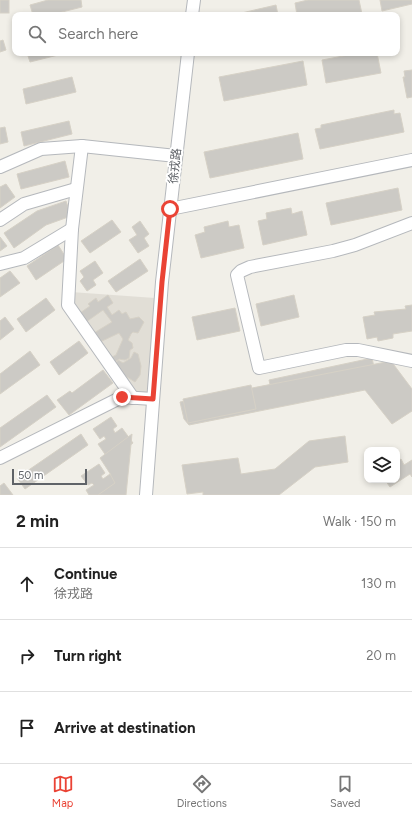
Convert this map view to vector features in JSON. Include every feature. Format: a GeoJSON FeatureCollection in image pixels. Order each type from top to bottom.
{"type":"FeatureCollection","features":[{"type":"Feature","properties":{"kind":"street"},"geometry":{"type":"LineString","coordinates":[[192,12],[194,0]]}},
{"type":"Feature","properties":{"kind":"street","name":"徐戎路"},"geometry":{"type":"LineString","coordinates":[[146,495],[162,282],[188,56]]}},
{"type":"Feature","properties":{"kind":"street"},"geometry":{"type":"LineString","coordinates":[[82,146],[72,229],[68,305],[133,398]]}},
{"type":"Feature","properties":{"kind":"street"},"geometry":{"type":"LineString","coordinates":[[0,167],[41,149],[82,146],[176,156]]}},
{"type":"Feature","properties":{"kind":"street"},"geometry":{"type":"LineString","coordinates":[[170,209],[412,160]]}},
{"type":"Feature","properties":{"kind":"street"},"geometry":{"type":"LineString","coordinates":[[0,220],[24,204],[76,189]]}},
{"type":"Feature","properties":{"kind":"street"},"geometry":{"type":"LineString","coordinates":[[412,223],[354,245],[333,251],[250,267],[241,271],[238,275],[259,368],[346,350],[358,350],[412,361]]}},
{"type":"Feature","properties":{"kind":"street"},"geometry":{"type":"LineString","coordinates":[[0,264],[24,258],[72,229]]}},
{"type":"Feature","properties":{"kind":"street"},"geometry":{"type":"LineString","coordinates":[[0,458],[122,397],[153,399]]}},
{"type":"Feature","properties":{"kind":"shaded area"},"geometry":{"type":"Polygon","coordinates":[[[71,292],[155,298],[147,397],[134,396],[71,304],[71,292]]]}},
{"type":"Feature","properties":{"kind":"building"},"geometry":{"type":"Polygon","coordinates":[[[0,0],[9,0],[9,13],[0,13],[0,0]]]}},
{"type":"Feature","properties":{"kind":"building"},"geometry":{"type":"Polygon","coordinates":[[[48,0],[81,0],[82,7],[62,12],[32,12],[30,5],[48,0]]]}},
{"type":"Feature","properties":{"kind":"building"},"geometry":{"type":"Polygon","coordinates":[[[308,0],[359,0],[362,12],[296,12],[295,3],[308,0]]]}},
{"type":"Feature","properties":{"kind":"building"},"geometry":{"type":"Polygon","coordinates":[[[380,0],[412,0],[412,4],[382,11],[380,0]]]}},
{"type":"Feature","properties":{"kind":"building"},"geometry":{"type":"Polygon","coordinates":[[[276,5],[277,12],[246,12],[276,5]]]}},
{"type":"Feature","properties":{"kind":"building"},"geometry":{"type":"Polygon","coordinates":[[[3,40],[6,50],[0,52],[0,41],[3,40]]]}},
{"type":"Feature","properties":{"kind":"building"},"geometry":{"type":"Polygon","coordinates":[[[28,56],[54,56],[30,62],[28,56]]]}},
{"type":"Feature","properties":{"kind":"building"},"geometry":{"type":"Polygon","coordinates":[[[343,56],[378,56],[381,73],[326,83],[322,60],[343,56]]]}},
{"type":"Feature","properties":{"kind":"building"},"geometry":{"type":"Polygon","coordinates":[[[303,61],[307,85],[224,101],[219,77],[303,61]]]}},
{"type":"Feature","properties":{"kind":"building"},"geometry":{"type":"Polygon","coordinates":[[[412,70],[412,97],[407,98],[403,77],[405,77],[404,71],[412,70]]]}},
{"type":"Feature","properties":{"kind":"building"},"geometry":{"type":"Polygon","coordinates":[[[72,77],[76,92],[26,104],[23,89],[72,77]]]}},
{"type":"Feature","properties":{"kind":"building"},"geometry":{"type":"Polygon","coordinates":[[[394,110],[394,114],[400,113],[404,132],[320,149],[315,129],[321,128],[321,125],[394,110]]]}},
{"type":"Feature","properties":{"kind":"building"},"geometry":{"type":"Polygon","coordinates":[[[69,121],[72,134],[24,146],[21,132],[69,121]]]}},
{"type":"Feature","properties":{"kind":"building"},"geometry":{"type":"Polygon","coordinates":[[[5,127],[8,142],[0,144],[0,128],[5,127]]]}},
{"type":"Feature","properties":{"kind":"building"},"geometry":{"type":"Polygon","coordinates":[[[298,133],[303,159],[210,178],[204,152],[298,133]]]}},
{"type":"Feature","properties":{"kind":"building"},"geometry":{"type":"Polygon","coordinates":[[[65,161],[69,177],[21,189],[17,174],[65,161]]]}},
{"type":"Feature","properties":{"kind":"building"},"geometry":{"type":"Polygon","coordinates":[[[6,184],[15,197],[0,208],[0,187],[6,184]]]}},
{"type":"Feature","properties":{"kind":"building"},"geometry":{"type":"Polygon","coordinates":[[[398,188],[402,210],[331,225],[326,203],[398,188]]]}},
{"type":"Feature","properties":{"kind":"building"},"geometry":{"type":"Polygon","coordinates":[[[66,201],[71,216],[46,225],[14,248],[4,233],[37,211],[66,201]]]}},
{"type":"Feature","properties":{"kind":"building"},"geometry":{"type":"Polygon","coordinates":[[[291,208],[292,214],[302,211],[307,235],[263,245],[258,221],[267,219],[266,213],[291,208]]]}},
{"type":"Feature","properties":{"kind":"building"},"geometry":{"type":"Polygon","coordinates":[[[112,220],[121,232],[90,253],[81,241],[112,220]]]}},
{"type":"Feature","properties":{"kind":"building"},"geometry":{"type":"Polygon","coordinates":[[[140,221],[149,234],[144,238],[149,246],[138,253],[129,240],[137,235],[132,227],[140,221]]]}},
{"type":"Feature","properties":{"kind":"building"},"geometry":{"type":"Polygon","coordinates":[[[228,221],[229,227],[239,225],[244,248],[201,258],[195,235],[205,232],[204,227],[228,221]]]}},
{"type":"Feature","properties":{"kind":"building"},"geometry":{"type":"Polygon","coordinates":[[[0,237],[7,246],[0,251],[0,237]]]}},
{"type":"Feature","properties":{"kind":"building"},"geometry":{"type":"Polygon","coordinates":[[[58,245],[67,259],[36,280],[27,266],[58,245]]]}},
{"type":"Feature","properties":{"kind":"building"},"geometry":{"type":"Polygon","coordinates":[[[140,259],[148,271],[116,292],[108,281],[140,259]]]}},
{"type":"Feature","properties":{"kind":"building"},"geometry":{"type":"Polygon","coordinates":[[[95,261],[103,273],[93,280],[96,285],[87,291],[80,281],[84,277],[80,271],[95,261]]]}},
{"type":"Feature","properties":{"kind":"building"},"geometry":{"type":"Polygon","coordinates":[[[10,271],[20,283],[0,297],[0,278],[10,271]]]}},
{"type":"Feature","properties":{"kind":"building"},"geometry":{"type":"Polygon","coordinates":[[[108,295],[113,303],[107,307],[112,315],[119,310],[122,314],[126,312],[130,319],[139,317],[144,322],[138,333],[133,332],[128,340],[132,343],[133,348],[130,350],[129,358],[125,360],[119,359],[115,362],[112,357],[116,355],[123,339],[119,333],[100,342],[94,333],[112,322],[103,310],[86,322],[80,313],[90,306],[88,304],[96,298],[98,302],[108,295]]]}},
{"type":"Feature","properties":{"kind":"building"},"geometry":{"type":"Polygon","coordinates":[[[294,295],[299,317],[261,326],[256,304],[294,295]]]}},
{"type":"Feature","properties":{"kind":"building"},"geometry":{"type":"Polygon","coordinates":[[[46,298],[55,310],[26,332],[17,319],[46,298]]]}},
{"type":"Feature","properties":{"kind":"building"},"geometry":{"type":"Polygon","coordinates":[[[412,305],[412,331],[393,334],[393,338],[378,341],[377,337],[367,339],[363,317],[375,315],[374,312],[406,309],[405,306],[412,305]]]}},
{"type":"Feature","properties":{"kind":"building"},"geometry":{"type":"Polygon","coordinates":[[[235,308],[240,331],[197,340],[192,317],[235,308]]]}},
{"type":"Feature","properties":{"kind":"building"},"geometry":{"type":"Polygon","coordinates":[[[5,317],[14,329],[0,340],[0,321],[5,317]]]}},
{"type":"Feature","properties":{"kind":"building"},"geometry":{"type":"Polygon","coordinates":[[[79,341],[88,353],[59,375],[50,362],[79,341]]]}},
{"type":"Feature","properties":{"kind":"building"},"geometry":{"type":"Polygon","coordinates":[[[30,351],[40,365],[0,394],[0,374],[30,351]]]}},
{"type":"Feature","properties":{"kind":"building"},"geometry":{"type":"Polygon","coordinates":[[[134,352],[138,354],[141,366],[140,375],[135,382],[124,375],[116,363],[118,360],[123,363],[131,358],[134,352]]]}},
{"type":"Feature","properties":{"kind":"building"},"geometry":{"type":"Polygon","coordinates":[[[372,358],[378,385],[275,407],[269,380],[372,358]]]}},
{"type":"Feature","properties":{"kind":"building"},"geometry":{"type":"Polygon","coordinates":[[[391,361],[412,389],[412,411],[392,424],[365,390],[189,425],[184,419],[180,402],[391,361]]]}},
{"type":"Feature","properties":{"kind":"building"},"geometry":{"type":"Polygon","coordinates":[[[103,370],[113,383],[69,415],[57,400],[70,391],[72,393],[103,370]]]}},
{"type":"Feature","properties":{"kind":"building"},"geometry":{"type":"Polygon","coordinates":[[[251,385],[256,409],[188,423],[183,399],[251,385]]]}},
{"type":"Feature","properties":{"kind":"building"},"geometry":{"type":"Polygon","coordinates":[[[47,395],[56,407],[0,447],[0,428],[47,395]]]}},
{"type":"Feature","properties":{"kind":"building"},"geometry":{"type":"Polygon","coordinates":[[[111,417],[117,426],[113,429],[115,433],[122,428],[133,443],[109,460],[98,444],[106,439],[104,436],[100,439],[93,429],[111,417]]]}},
{"type":"Feature","properties":{"kind":"building"},"geometry":{"type":"Polygon","coordinates":[[[81,434],[88,445],[25,489],[17,478],[81,434]]]}},
{"type":"Feature","properties":{"kind":"building"},"geometry":{"type":"Polygon","coordinates":[[[132,434],[126,495],[95,495],[111,475],[100,458],[132,434]]]}},
{"type":"Feature","properties":{"kind":"building"},"geometry":{"type":"Polygon","coordinates":[[[345,436],[348,462],[315,467],[279,495],[203,495],[203,492],[187,494],[182,465],[238,458],[241,474],[275,469],[309,441],[345,436]]]}},
{"type":"Feature","properties":{"kind":"building"},"geometry":{"type":"Polygon","coordinates":[[[401,459],[404,465],[412,460],[412,477],[410,474],[400,480],[401,459]]]}},
{"type":"Feature","properties":{"kind":"building"},"geometry":{"type":"Polygon","coordinates":[[[99,464],[105,473],[101,476],[103,479],[110,474],[115,483],[98,495],[89,495],[86,490],[94,485],[92,483],[88,485],[81,476],[99,464]]]}},
{"type":"Feature","properties":{"kind":"building"},"geometry":{"type":"Polygon","coordinates":[[[4,483],[13,495],[0,495],[0,486],[4,483]]]}},
{"type":"Feature","properties":{"kind":"building"},"geometry":{"type":"Polygon","coordinates":[[[387,483],[396,483],[390,487],[387,483]]]}},
{"type":"Feature","properties":{"kind":"route"},"geometry":{"type":"LineString","coordinates":[[122,397],[153,399],[162,282],[170,209]]}}]}
